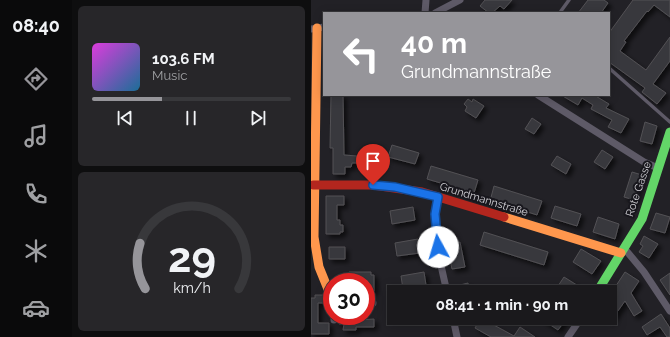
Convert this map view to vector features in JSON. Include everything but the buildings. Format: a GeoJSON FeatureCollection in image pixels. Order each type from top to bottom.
{"type":"FeatureCollection","features":[{"type":"Feature","properties":{"kind":"street"},"geometry":{"type":"LineString","coordinates":[[425,12],[427,0]]}},
{"type":"Feature","properties":{"kind":"street"},"geometry":{"type":"LineString","coordinates":[[439,12],[460,0]]}},
{"type":"Feature","properties":{"kind":"street"},"geometry":{"type":"LineString","coordinates":[[317,28],[313,185],[314,237],[319,267],[323,277]]}},
{"type":"Feature","properties":{"kind":"street"},"geometry":{"type":"LineString","coordinates":[[540,96],[644,162],[658,168]]}},
{"type":"Feature","properties":{"kind":"street","name":"Rote Gasse"},"geometry":{"type":"LineString","coordinates":[[601,285],[642,219],[670,132]]}},
{"type":"Feature","properties":{"kind":"street","name":"Grundmannstraße"},"geometry":{"type":"LineString","coordinates":[[313,185],[395,187],[438,197],[623,250]]}},
{"type":"Feature","properties":{"kind":"street"},"geometry":{"type":"LineString","coordinates":[[438,197],[435,214],[436,235],[446,285]]}},
{"type":"Feature","properties":{"kind":"street"},"geometry":{"type":"LineString","coordinates":[[623,250],[644,272],[670,311]]}},
{"type":"Feature","properties":{"kind":"street"},"geometry":{"type":"LineString","coordinates":[[454,325],[457,337]]}},
{"type":"Feature","properties":{"kind":"street"},"geometry":{"type":"LineString","coordinates":[[568,337],[576,325]]}},
{"type":"Feature","properties":{"kind":"lane"},"geometry":{"type":"LineString","coordinates":[[561,11],[569,0]]}},
{"type":"Feature","properties":{"kind":"lane"},"geometry":{"type":"LineString","coordinates":[[610,69],[670,122]]}},
{"type":"Feature","properties":{"kind":"traffic: fast"},"geometry":{"type":"LineString","coordinates":[[601,285],[642,219],[670,132]]}},
{"type":"Feature","properties":{"kind":"traffic: slow"},"geometry":{"type":"LineString","coordinates":[[317,28],[314,237],[319,267],[323,277]]}},
{"type":"Feature","properties":{"kind":"traffic: slow"},"geometry":{"type":"LineString","coordinates":[[504,217],[621,253]]}},
{"type":"Feature","properties":{"kind":"traffic: jam"},"geometry":{"type":"LineString","coordinates":[[313,185],[373,185],[422,192],[504,217]]}},
{"type":"Feature","properties":{"kind":"route"},"geometry":{"type":"LineString","coordinates":[[373,185],[395,187],[422,192],[438,197],[435,214],[438,247]]}}]}
